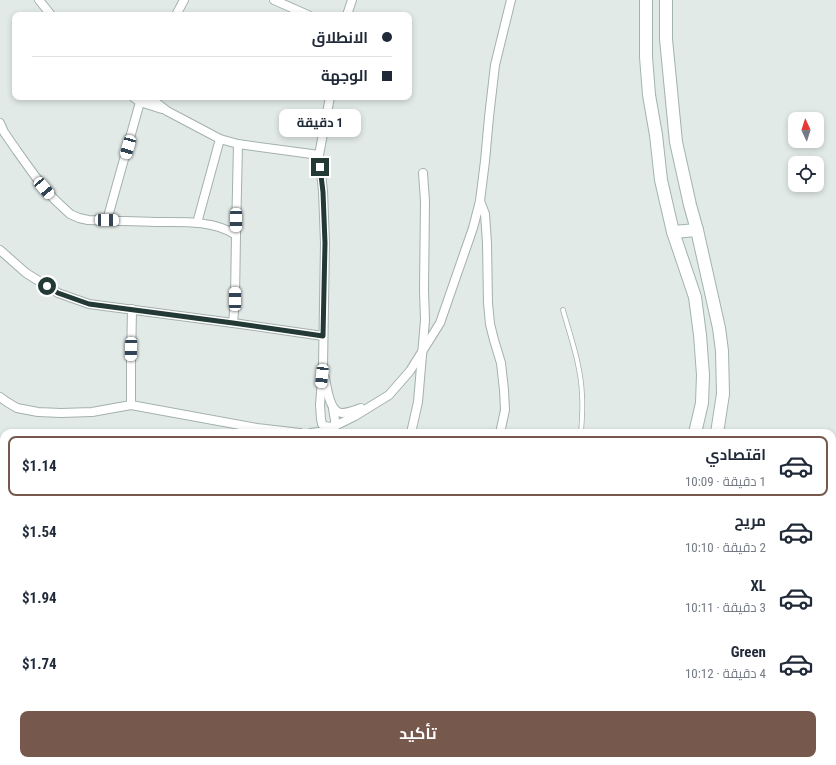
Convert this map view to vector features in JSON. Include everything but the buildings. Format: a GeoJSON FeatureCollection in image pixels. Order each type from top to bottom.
{"type":"FeatureCollection","features":[{"type":"Feature","properties":{"kind":"main road"},"geometry":{"type":"LineString","coordinates":[[646,0],[646,56],[649,95],[656,135],[661,180],[673,232],[695,297],[700,335],[703,375],[702,403],[696,429]]}},
{"type":"Feature","properties":{"kind":"main road"},"geometry":{"type":"LineString","coordinates":[[666,0],[666,39],[676,142],[719,328],[722,351],[723,394],[718,429]]}},
{"type":"Feature","properties":{"kind":"main road"},"geometry":{"type":"LineString","coordinates":[[673,232],[697,230]]}},
{"type":"Feature","properties":{"kind":"street"},"geometry":{"type":"LineString","coordinates":[[39,0],[49,12]]}},
{"type":"Feature","properties":{"kind":"street"},"geometry":{"type":"LineString","coordinates":[[178,12],[184,0]]}},
{"type":"Feature","properties":{"kind":"street"},"geometry":{"type":"LineString","coordinates":[[274,0],[301,12]]}},
{"type":"Feature","properties":{"kind":"street"},"geometry":{"type":"LineString","coordinates":[[348,12],[352,0]]}},
{"type":"Feature","properties":{"kind":"street"},"geometry":{"type":"LineString","coordinates":[[330,429],[389,396],[410,371],[440,322],[473,228],[480,201],[495,64],[511,0]]}},
{"type":"Feature","properties":{"kind":"street"},"geometry":{"type":"LineString","coordinates":[[107,220],[142,100],[167,110],[220,138],[238,144],[319,155]]}},
{"type":"Feature","properties":{"kind":"street"},"geometry":{"type":"LineString","coordinates":[[153,100],[167,110]]}},
{"type":"Feature","properties":{"kind":"street"},"geometry":{"type":"LineString","coordinates":[[329,100],[319,155],[323,192],[325,243],[321,419],[322,424],[325,426],[335,426]]}},
{"type":"Feature","properties":{"kind":"street"},"geometry":{"type":"LineString","coordinates":[[0,123],[16,152],[54,199],[70,214],[79,218],[196,223],[223,228],[236,235]]}},
{"type":"Feature","properties":{"kind":"street"},"geometry":{"type":"LineString","coordinates":[[196,223],[220,138]]}},
{"type":"Feature","properties":{"kind":"street"},"geometry":{"type":"LineString","coordinates":[[233,323],[235,299],[238,144]]}},
{"type":"Feature","properties":{"kind":"street"},"geometry":{"type":"LineString","coordinates":[[412,429],[418,402],[425,320],[425,201],[423,173]]}},
{"type":"Feature","properties":{"kind":"street"},"geometry":{"type":"LineString","coordinates":[[480,201],[485,214],[490,324],[501,362],[504,390],[505,410],[501,429]]}},
{"type":"Feature","properties":{"kind":"street"},"geometry":{"type":"LineString","coordinates":[[0,250],[26,272],[58,293],[89,304],[323,336]]}},
{"type":"Feature","properties":{"kind":"street"},"geometry":{"type":"LineString","coordinates":[[131,404],[132,309]]}},
{"type":"Feature","properties":{"kind":"street"},"geometry":{"type":"LineString","coordinates":[[323,367],[331,404],[337,412],[344,413],[370,405],[389,396]]}},
{"type":"Feature","properties":{"kind":"street"},"geometry":{"type":"LineString","coordinates":[[0,397],[17,408],[38,412],[61,414],[92,412],[131,404],[264,429]]}},
{"type":"Feature","properties":{"kind":"street"},"geometry":{"type":"LineString","coordinates":[[334,409],[335,426]]}},
{"type":"Feature","properties":{"kind":"street"},"geometry":{"type":"LineString","coordinates":[[316,429],[321,419]]}},
{"type":"Feature","properties":{"kind":"lane"},"geometry":{"type":"LineString","coordinates":[[563,310],[577,361],[582,394],[583,416],[581,429]]}},
{"type":"Feature","properties":{"kind":"route"},"geometry":{"type":"LineString","coordinates":[[47,286],[58,293],[89,304],[323,336],[325,243],[323,192],[320,167]]}}]}
